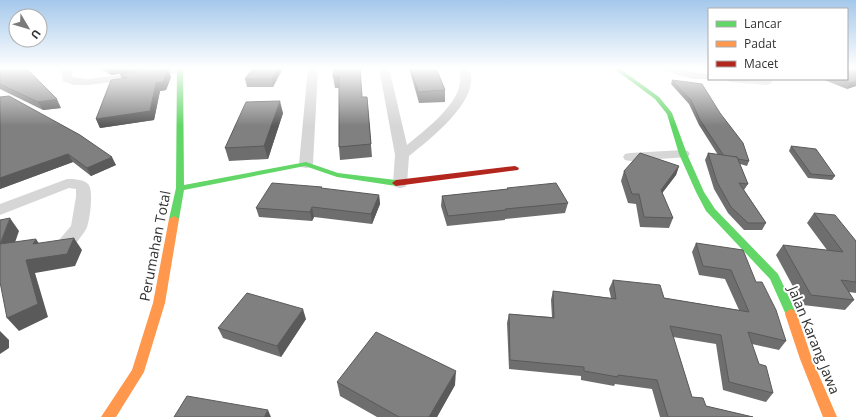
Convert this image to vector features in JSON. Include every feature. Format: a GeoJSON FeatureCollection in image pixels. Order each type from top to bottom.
{"type":"FeatureCollection","features":[{"type":"Feature","properties":{"kind":"street","name":"Perumahan Total"},"geometry":{"type":"LineString","coordinates":[[108,417],[138,372],[159,302],[180,188],[180,87]]}},
{"type":"Feature","properties":{"kind":"street"},"geometry":{"type":"LineString","coordinates":[[306,164],[312,87]]}},
{"type":"Feature","properties":{"kind":"street"},"geometry":{"type":"LineString","coordinates":[[388,87],[402,155],[400,184]]}},
{"type":"Feature","properties":{"kind":"street"},"geometry":{"type":"LineString","coordinates":[[402,155],[430,132],[455,104],[465,87]]}},
{"type":"Feature","properties":{"kind":"street","name":"Jalan Karang Jawa"},"geometry":{"type":"LineString","coordinates":[[643,87],[657,98],[670,114],[683,154],[700,192],[711,211],[774,278],[790,310],[806,359],[830,417]]}},
{"type":"Feature","properties":{"kind":"street"},"geometry":{"type":"LineString","coordinates":[[630,157],[683,154]]}},
{"type":"Feature","properties":{"kind":"street"},"geometry":{"type":"LineString","coordinates":[[180,188],[306,164],[337,175],[400,184],[515,168]]}},
{"type":"Feature","properties":{"kind":"street"},"geometry":{"type":"LineString","coordinates":[[0,210],[67,183],[76,184],[83,187],[84,197],[79,227],[62,247]]}},
{"type":"Feature","properties":{"kind":"building"},"geometry":{"type":"Polygon","coordinates":[[[7,87],[45,87],[57,99],[38,102],[7,87]]]}},
{"type":"Feature","properties":{"kind":"building"},"geometry":{"type":"Polygon","coordinates":[[[108,87],[155,87],[150,111],[96,119],[108,87]]]}},
{"type":"Feature","properties":{"kind":"building"},"geometry":{"type":"Polygon","coordinates":[[[339,87],[361,87],[362,97],[367,97],[371,144],[339,147],[339,87]]]}},
{"type":"Feature","properties":{"kind":"building"},"geometry":{"type":"Polygon","coordinates":[[[417,87],[444,87],[445,90],[418,92],[417,87]]]}},
{"type":"Feature","properties":{"kind":"building"},"geometry":{"type":"Polygon","coordinates":[[[679,87],[704,87],[720,113],[743,143],[749,161],[738,159],[737,157],[724,156],[700,120],[691,100],[679,87]]]}},
{"type":"Feature","properties":{"kind":"building"},"geometry":{"type":"Polygon","coordinates":[[[9,96],[80,135],[112,157],[87,168],[68,154],[0,178],[0,97],[9,96]]]}},
{"type":"Feature","properties":{"kind":"building"},"geometry":{"type":"Polygon","coordinates":[[[280,101],[264,146],[225,148],[246,102],[280,101]]]}},
{"type":"Feature","properties":{"kind":"building"},"geometry":{"type":"Polygon","coordinates":[[[791,146],[816,149],[835,176],[811,174],[791,146]]]}},
{"type":"Feature","properties":{"kind":"building"},"geometry":{"type":"Polygon","coordinates":[[[640,153],[679,166],[661,190],[673,218],[644,217],[639,194],[632,194],[624,171],[640,153]]]}},
{"type":"Feature","properties":{"kind":"building"},"geometry":{"type":"Polygon","coordinates":[[[708,153],[737,157],[748,184],[739,183],[766,223],[748,223],[731,207],[717,182],[708,153]]]}},
{"type":"Feature","properties":{"kind":"building"},"geometry":{"type":"Polygon","coordinates":[[[272,183],[322,187],[321,188],[379,195],[371,214],[312,207],[310,212],[256,208],[272,183]]]}},
{"type":"Feature","properties":{"kind":"building"},"geometry":{"type":"Polygon","coordinates":[[[556,183],[568,203],[448,216],[442,196],[508,189],[507,188],[556,183]]]}},
{"type":"Feature","properties":{"kind":"building"},"geometry":{"type":"Polygon","coordinates":[[[814,213],[835,215],[856,241],[856,282],[841,280],[854,300],[811,295],[783,245],[843,252],[814,213]]]}},
{"type":"Feature","properties":{"kind":"building"},"geometry":{"type":"Polygon","coordinates":[[[10,218],[0,244],[0,220],[10,218]]]}},
{"type":"Feature","properties":{"kind":"building"},"geometry":{"type":"Polygon","coordinates":[[[74,238],[67,254],[26,260],[38,304],[7,318],[0,282],[0,244],[36,239],[33,244],[74,238]]]}},
{"type":"Feature","properties":{"kind":"building"},"geometry":{"type":"Polygon","coordinates":[[[696,243],[743,250],[756,282],[762,282],[776,310],[786,341],[748,332],[759,364],[766,366],[773,393],[729,382],[721,335],[670,326],[692,397],[703,398],[706,406],[753,417],[668,417],[657,380],[618,375],[618,377],[584,371],[584,367],[510,360],[509,314],[554,318],[553,291],[616,299],[613,280],[660,285],[664,298],[749,312],[731,270],[703,266],[696,243]]]}},
{"type":"Feature","properties":{"kind":"building"},"geometry":{"type":"Polygon","coordinates":[[[247,293],[303,309],[277,346],[218,328],[247,293]]]}},
{"type":"Feature","properties":{"kind":"building"},"geometry":{"type":"Polygon","coordinates":[[[376,332],[456,371],[429,417],[399,417],[337,382],[376,332]]]}},
{"type":"Feature","properties":{"kind":"building"},"geometry":{"type":"Polygon","coordinates":[[[187,396],[268,410],[264,417],[174,417],[187,396]]]}},
{"type":"Feature","properties":{"kind":"traffic: fast"},"geometry":{"type":"LineString","coordinates":[[174,219],[180,188],[180,87]]}},
{"type":"Feature","properties":{"kind":"traffic: fast"},"geometry":{"type":"LineString","coordinates":[[643,87],[657,98],[670,114],[683,154],[700,192],[711,211],[774,277],[791,314]]}},
{"type":"Feature","properties":{"kind":"traffic: fast"},"geometry":{"type":"LineString","coordinates":[[180,188],[306,164],[337,175],[396,183]]}},
{"type":"Feature","properties":{"kind":"traffic: slow"},"geometry":{"type":"LineString","coordinates":[[108,417],[138,372],[159,303],[174,219]]}},
{"type":"Feature","properties":{"kind":"traffic: slow"},"geometry":{"type":"LineString","coordinates":[[791,314],[806,359],[830,417]]}},
{"type":"Feature","properties":{"kind":"traffic: jam"},"geometry":{"type":"LineString","coordinates":[[396,183],[515,168]]}}]}
